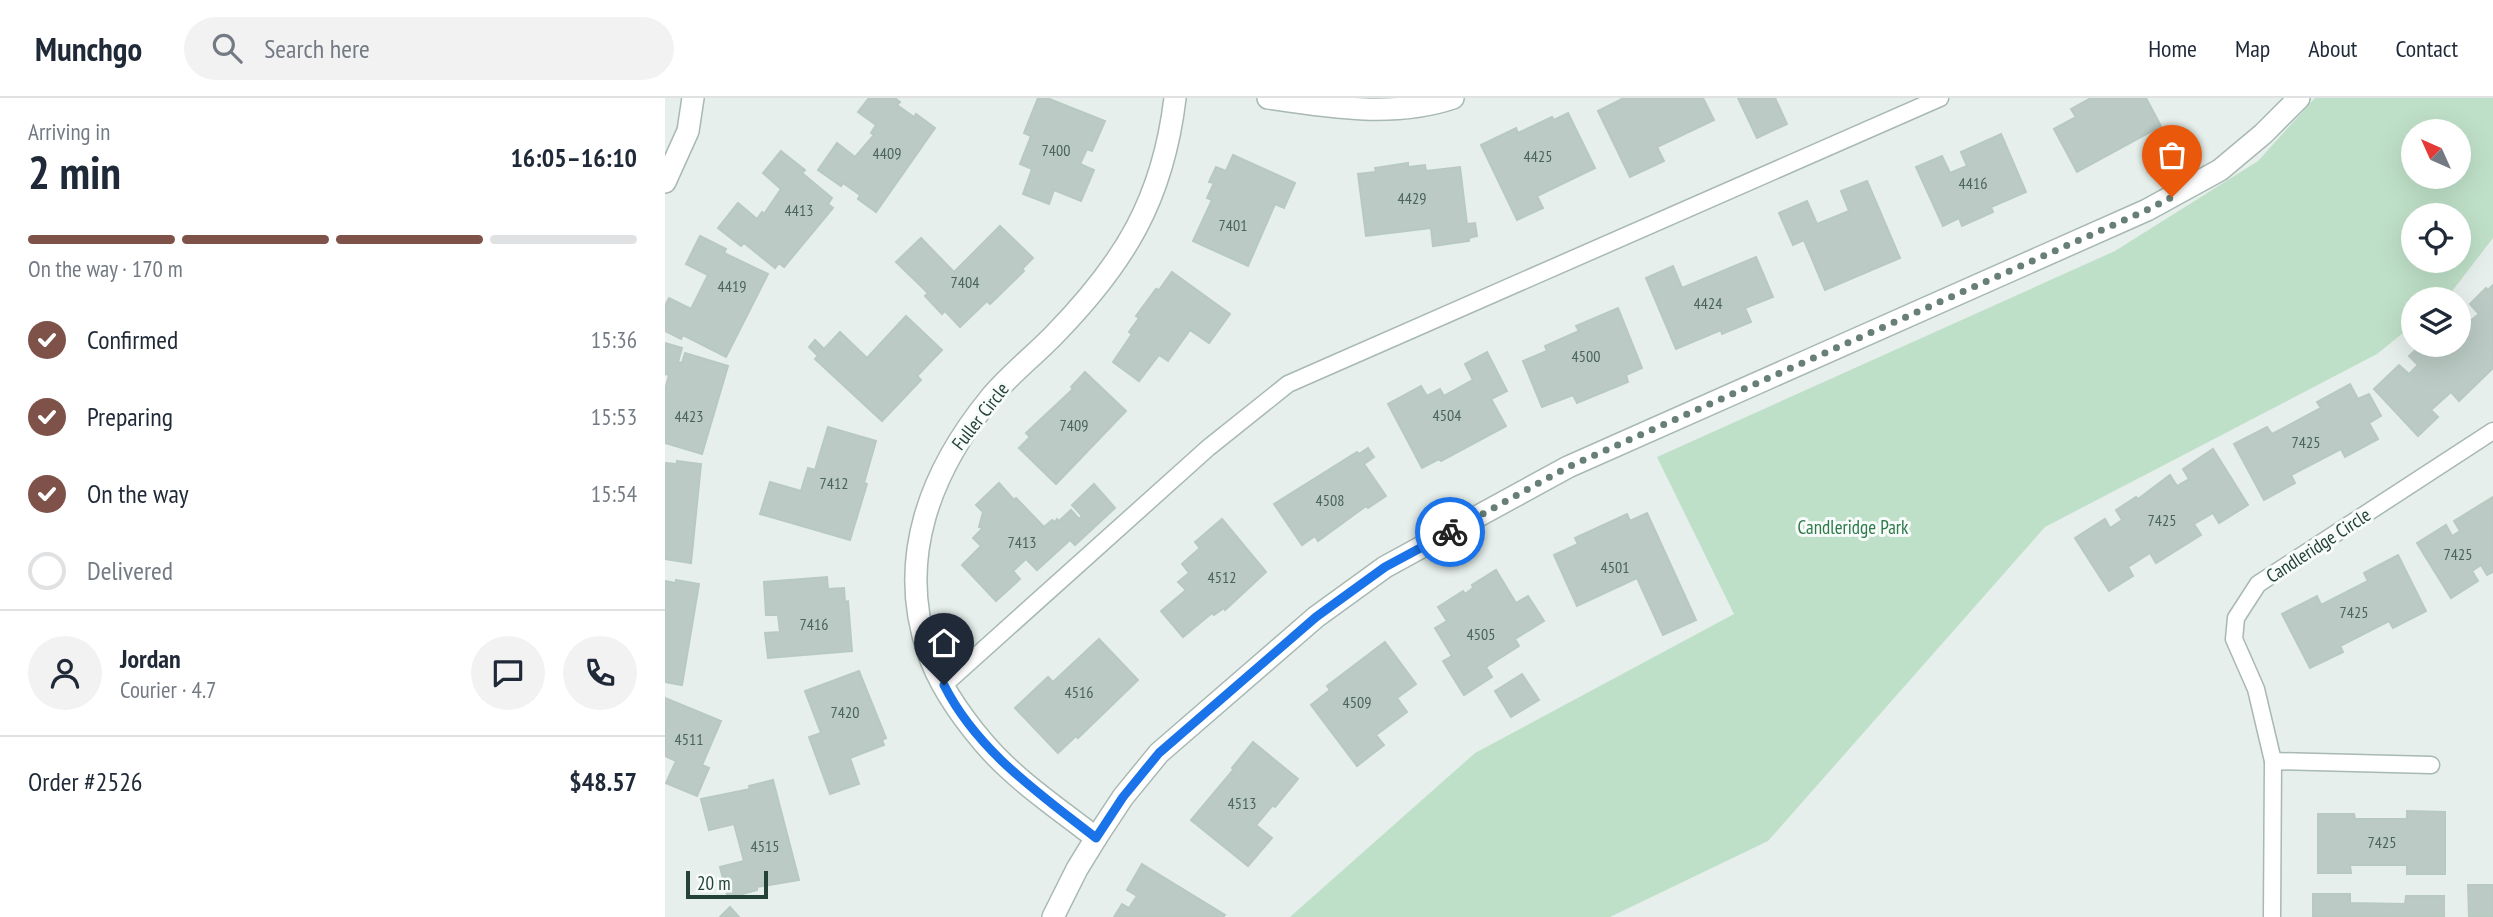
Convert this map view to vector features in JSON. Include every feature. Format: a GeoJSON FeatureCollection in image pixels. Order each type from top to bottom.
{"type":"FeatureCollection","features":[{"type":"Feature","properties":{"kind":"street"},"geometry":{"type":"LineString","coordinates":[[665,182],[688,131],[692,98]]}},
{"type":"Feature","properties":{"kind":"street","name":"Fuller Circle"},"geometry":{"type":"LineString","coordinates":[[1096,838],[1017,776],[984,743],[950,697],[928,653],[918,610],[916,551],[930,497],[953,447],[992,395],[1056,334],[1106,277],[1133,236],[1157,178],[1170,132],[1174,98]]}},
{"type":"Feature","properties":{"kind":"street"},"geometry":{"type":"LineString","coordinates":[[1268,98],[1321,106],[1392,109],[1453,98]]}},
{"type":"Feature","properties":{"kind":"street"},"geometry":{"type":"LineString","coordinates":[[1053,917],[1096,838],[1123,797],[1159,753],[1316,617],[1385,567],[1568,467],[2147,210],[2220,170],[2263,134],[2299,98]]}},
{"type":"Feature","properties":{"kind":"lane"},"geometry":{"type":"LineString","coordinates":[[944,685],[1208,448],[1288,384],[1940,98]]}},
{"type":"Feature","properties":{"kind":"lane","name":"Candleridge Circle"},"geometry":{"type":"LineString","coordinates":[[2272,917],[2273,761],[2256,689],[2234,639],[2236,618],[2258,584],[2493,431]]}},
{"type":"Feature","properties":{"kind":"lane"},"geometry":{"type":"LineString","coordinates":[[2273,761],[2431,765]]}},
{"type":"Feature","properties":{"kind":"green space","name":"Candleridge Park"},"geometry":{"type":"Polygon","coordinates":[[[2315,98],[2493,98],[2493,238],[2471,267],[2471,203],[2401,203],[2401,273],[2466,273],[2455,287],[2401,287],[2401,335],[2377,354],[2045,527],[1768,841],[1610,917],[1290,917],[1475,753],[1734,614],[1657,457],[2115,251],[2258,161],[2315,98]]]}},
{"type":"Feature","properties":{"kind":"building"},"geometry":{"type":"Polygon","coordinates":[[[869,98],[895,98],[900,102],[897,105],[914,117],[916,114],[935,128],[876,212],[858,199],[860,195],[818,170],[837,143],[855,157],[874,135],[871,133],[876,125],[858,112],[869,98]]]}},
{"type":"Feature","properties":{"kind":"building"},"geometry":{"type":"Polygon","coordinates":[[[1038,98],[1047,98],[1105,121],[1092,151],[1087,149],[1080,164],[1094,170],[1081,201],[1054,190],[1049,204],[1023,194],[1032,169],[1020,164],[1031,136],[1024,133],[1038,98]]]}},
{"type":"Feature","properties":{"kind":"building"},"geometry":{"type":"Polygon","coordinates":[[[1624,98],[1703,98],[1714,120],[1657,147],[1664,161],[1630,177],[1598,111],[1624,98]]]}},
{"type":"Feature","properties":{"kind":"building"},"geometry":{"type":"Polygon","coordinates":[[[1738,98],[1775,98],[1787,124],[1757,138],[1738,98]]]}},
{"type":"Feature","properties":{"kind":"building"},"geometry":{"type":"Polygon","coordinates":[[[2091,98],[2146,98],[2161,126],[2077,172],[2054,129],[2076,117],[2071,109],[2091,98]]]}},
{"type":"Feature","properties":{"kind":"building"},"geometry":{"type":"Polygon","coordinates":[[[1568,113],[1595,168],[1537,196],[1543,208],[1517,220],[1481,145],[1516,128],[1518,133],[1552,117],[1554,120],[1568,113]]]}},
{"type":"Feature","properties":{"kind":"building"},"geometry":{"type":"Polygon","coordinates":[[[2001,134],[2026,192],[1991,207],[1993,212],[1962,226],[1959,218],[1943,226],[1916,167],[1942,156],[1950,173],[1967,166],[1961,152],[2001,134]]]}},
{"type":"Feature","properties":{"kind":"building"},"geometry":{"type":"Polygon","coordinates":[[[781,151],[805,170],[802,173],[832,198],[828,204],[833,208],[784,267],[779,263],[775,268],[744,243],[741,246],[718,228],[738,203],[757,219],[762,212],[764,214],[781,189],[763,173],[781,151]]]}},
{"type":"Feature","properties":{"kind":"building"},"geometry":{"type":"Polygon","coordinates":[[[1233,155],[1295,183],[1284,208],[1275,204],[1248,266],[1193,241],[1212,200],[1207,198],[1214,183],[1209,182],[1216,167],[1226,171],[1233,155]]]}},
{"type":"Feature","properties":{"kind":"building"},"geometry":{"type":"Polygon","coordinates":[[[1408,163],[1408,167],[1425,165],[1426,171],[1460,167],[1467,224],[1475,223],[1477,236],[1469,238],[1469,241],[1433,246],[1431,228],[1366,236],[1358,174],[1376,172],[1375,168],[1408,163]]]}},
{"type":"Feature","properties":{"kind":"building"},"geometry":{"type":"Polygon","coordinates":[[[1867,181],[1900,258],[1825,290],[1804,240],[1793,245],[1779,213],[1807,201],[1817,224],[1849,211],[1841,191],[1867,181]]]}},
{"type":"Feature","properties":{"kind":"building"},"geometry":{"type":"Polygon","coordinates":[[[1000,226],[1033,258],[1022,269],[1024,271],[990,304],[987,301],[960,327],[945,311],[942,314],[925,296],[928,293],[896,262],[921,238],[954,272],[1000,226]]]}},
{"type":"Feature","properties":{"kind":"building"},"geometry":{"type":"Polygon","coordinates":[[[700,236],[726,249],[724,253],[768,274],[726,357],[683,335],[681,339],[665,331],[665,306],[669,298],[691,309],[708,275],[686,264],[700,236]]]}},
{"type":"Feature","properties":{"kind":"building"},"geometry":{"type":"Polygon","coordinates":[[[1756,257],[1773,297],[1745,308],[1751,322],[1722,334],[1721,330],[1676,349],[1646,278],[1673,266],[1682,288],[1756,257]]]}},
{"type":"Feature","properties":{"kind":"building"},"geometry":{"type":"Polygon","coordinates":[[[1172,272],[1230,314],[1209,343],[1190,330],[1168,361],[1159,355],[1139,381],[1113,362],[1132,334],[1129,332],[1139,318],[1136,316],[1172,272]]]}},
{"type":"Feature","properties":{"kind":"building"},"geometry":{"type":"Polygon","coordinates":[[[2493,285],[2493,368],[2459,401],[2451,392],[2431,410],[2438,417],[2418,436],[2374,389],[2399,365],[2409,374],[2418,365],[2410,357],[2471,357],[2471,320],[2479,314],[2471,303],[2486,288],[2488,290],[2493,285]]]}},
{"type":"Feature","properties":{"kind":"building"},"geometry":{"type":"Polygon","coordinates":[[[1618,308],[1642,368],[1626,375],[1628,382],[1577,403],[1573,395],[1542,407],[1523,361],[1547,351],[1545,346],[1579,331],[1576,326],[1618,308]]]}},
{"type":"Feature","properties":{"kind":"building"},"geometry":{"type":"Polygon","coordinates":[[[906,316],[942,350],[917,376],[921,380],[882,421],[815,359],[818,356],[809,347],[815,340],[824,349],[840,332],[867,358],[906,316]]]}},
{"type":"Feature","properties":{"kind":"building"},"geometry":{"type":"Polygon","coordinates":[[[665,343],[682,348],[678,362],[682,363],[685,353],[728,366],[702,454],[665,443],[665,390],[669,375],[665,374],[665,343]]]}},
{"type":"Feature","properties":{"kind":"building"},"geometry":{"type":"Polygon","coordinates":[[[1487,352],[1507,391],[1491,399],[1506,426],[1441,461],[1439,459],[1422,468],[1388,404],[1421,386],[1427,396],[1440,389],[1444,396],[1473,380],[1465,364],[1487,352]]]}},
{"type":"Feature","properties":{"kind":"building"},"geometry":{"type":"Polygon","coordinates":[[[1085,372],[1126,411],[1056,484],[1019,448],[1030,437],[1026,433],[1073,389],[1071,387],[1085,372]]]}},
{"type":"Feature","properties":{"kind":"building"},"geometry":{"type":"Polygon","coordinates":[[[2350,384],[2358,399],[2369,394],[2381,416],[2369,423],[2378,439],[2345,457],[2341,449],[2291,475],[2295,483],[2264,500],[2234,444],[2267,427],[2272,434],[2321,408],[2317,402],[2350,384]]]}},
{"type":"Feature","properties":{"kind":"building"},"geometry":{"type":"Polygon","coordinates":[[[828,427],[876,441],[864,483],[867,484],[850,540],[760,514],[770,482],[801,491],[808,468],[815,470],[828,427]]]}},
{"type":"Feature","properties":{"kind":"building"},"geometry":{"type":"Polygon","coordinates":[[[1368,448],[1374,457],[1364,464],[1386,496],[1368,508],[1366,506],[1318,541],[1315,536],[1302,545],[1274,504],[1357,452],[1359,454],[1368,448]]]}},
{"type":"Feature","properties":{"kind":"building"},"geometry":{"type":"Polygon","coordinates":[[[2213,449],[2248,505],[2219,523],[2213,513],[2194,524],[2201,535],[2156,563],[2150,553],[2128,567],[2133,576],[2109,591],[2075,538],[2105,519],[2110,528],[2122,520],[2116,510],[2136,497],[2138,499],[2170,475],[2177,486],[2189,479],[2183,469],[2213,449]]]}},
{"type":"Feature","properties":{"kind":"building"},"geometry":{"type":"Polygon","coordinates":[[[677,461],[701,464],[691,563],[665,559],[665,463],[677,464],[677,461]]]}},
{"type":"Feature","properties":{"kind":"building"},"geometry":{"type":"Polygon","coordinates":[[[999,483],[1044,527],[1052,520],[1059,521],[1071,510],[1079,519],[1082,516],[1072,505],[1094,484],[1115,508],[1075,545],[1070,540],[1037,570],[1026,559],[1013,571],[1020,579],[996,601],[962,565],[981,546],[973,538],[983,528],[979,527],[983,512],[976,505],[999,483]]]}},
{"type":"Feature","properties":{"kind":"building"},"geometry":{"type":"Polygon","coordinates":[[[2493,497],[2493,572],[2487,575],[2481,565],[2472,571],[2478,581],[2451,598],[2417,543],[2446,525],[2452,536],[2460,531],[2454,521],[2493,497]]]}},
{"type":"Feature","properties":{"kind":"building"},"geometry":{"type":"Polygon","coordinates":[[[1647,513],[1696,620],[1663,635],[1637,578],[1577,606],[1554,555],[1578,544],[1575,538],[1627,514],[1630,521],[1647,513]]]}},
{"type":"Feature","properties":{"kind":"building"},"geometry":{"type":"Polygon","coordinates":[[[1222,519],[1266,572],[1225,610],[1224,608],[1214,615],[1212,613],[1183,637],[1161,611],[1186,590],[1178,582],[1189,573],[1182,564],[1200,548],[1195,542],[1222,519]]]}},
{"type":"Feature","properties":{"kind":"building"},"geometry":{"type":"Polygon","coordinates":[[[2398,555],[2426,611],[2393,628],[2389,621],[2340,646],[2343,652],[2310,668],[2282,614],[2317,596],[2321,605],[2368,581],[2364,573],[2398,555]]]}},
{"type":"Feature","properties":{"kind":"building"},"geometry":{"type":"Polygon","coordinates":[[[1496,570],[1516,603],[1528,596],[1544,621],[1515,639],[1519,646],[1486,667],[1492,677],[1464,695],[1443,661],[1452,656],[1435,628],[1447,621],[1438,607],[1463,591],[1465,594],[1473,588],[1472,585],[1496,570]]]}},
{"type":"Feature","properties":{"kind":"building"},"geometry":{"type":"Polygon","coordinates":[[[827,577],[828,589],[844,588],[845,602],[848,601],[852,651],[768,658],[765,633],[780,632],[778,615],[766,615],[764,582],[827,577]]]}},
{"type":"Feature","properties":{"kind":"building"},"geometry":{"type":"Polygon","coordinates":[[[676,580],[699,584],[682,685],[665,682],[665,581],[676,583],[676,580]]]}},
{"type":"Feature","properties":{"kind":"building"},"geometry":{"type":"Polygon","coordinates":[[[1099,639],[1138,680],[1078,738],[1076,736],[1058,753],[1015,708],[1048,677],[1053,682],[1099,639]]]}},
{"type":"Feature","properties":{"kind":"building"},"geometry":{"type":"Polygon","coordinates":[[[1385,642],[1416,684],[1397,698],[1407,712],[1376,735],[1384,745],[1357,766],[1311,705],[1330,690],[1327,686],[1385,642]]]}},
{"type":"Feature","properties":{"kind":"building"},"geometry":{"type":"Polygon","coordinates":[[[859,671],[886,738],[882,740],[884,745],[850,758],[859,784],[830,794],[809,737],[821,733],[805,691],[859,671]]]}},
{"type":"Feature","properties":{"kind":"building"},"geometry":{"type":"Polygon","coordinates":[[[1522,674],[1539,700],[1511,717],[1495,691],[1522,674]]]}},
{"type":"Feature","properties":{"kind":"building"},"geometry":{"type":"Polygon","coordinates":[[[665,698],[721,721],[702,765],[709,768],[697,796],[666,783],[676,761],[665,756],[665,698]]]}},
{"type":"Feature","properties":{"kind":"building"},"geometry":{"type":"Polygon","coordinates":[[[1253,742],[1298,779],[1256,825],[1272,838],[1248,866],[1191,820],[1253,742]]]}},
{"type":"Feature","properties":{"kind":"building"},"geometry":{"type":"Polygon","coordinates":[[[773,780],[799,880],[757,887],[757,890],[728,898],[720,867],[744,861],[734,824],[709,830],[701,799],[750,789],[749,786],[773,780]]]}},
{"type":"Feature","properties":{"kind":"building"},"geometry":{"type":"Polygon","coordinates":[[[2407,811],[2445,812],[2445,874],[2407,874],[2407,865],[2350,865],[2351,873],[2318,873],[2318,814],[2354,814],[2355,819],[2407,819],[2407,811]]]}},
{"type":"Feature","properties":{"kind":"building"},"geometry":{"type":"Polygon","coordinates":[[[1142,864],[1225,915],[1114,917],[1122,904],[1129,908],[1137,896],[1127,890],[1142,864]]]}},
{"type":"Feature","properties":{"kind":"building"},"geometry":{"type":"Polygon","coordinates":[[[2468,885],[2493,885],[2493,917],[2469,917],[2468,885]]]}},
{"type":"Feature","properties":{"kind":"building"},"geometry":{"type":"Polygon","coordinates":[[[2313,894],[2350,894],[2350,903],[2405,904],[2406,896],[2444,896],[2444,917],[2313,917],[2313,894]]]}},
{"type":"Feature","properties":{"kind":"building"},"geometry":{"type":"Polygon","coordinates":[[[730,907],[739,917],[720,917],[730,907]]]}},
{"type":"Feature","properties":{"kind":"way so far"},"geometry":{"type":"LineString","coordinates":[[1450,532],[1568,467],[2172,197]]}},
{"type":"Feature","properties":{"kind":"route"},"geometry":{"type":"LineString","coordinates":[[944,685],[984,743],[1017,776],[1096,838],[1123,797],[1159,753],[1316,617],[1385,567],[1450,532]]}}]}
